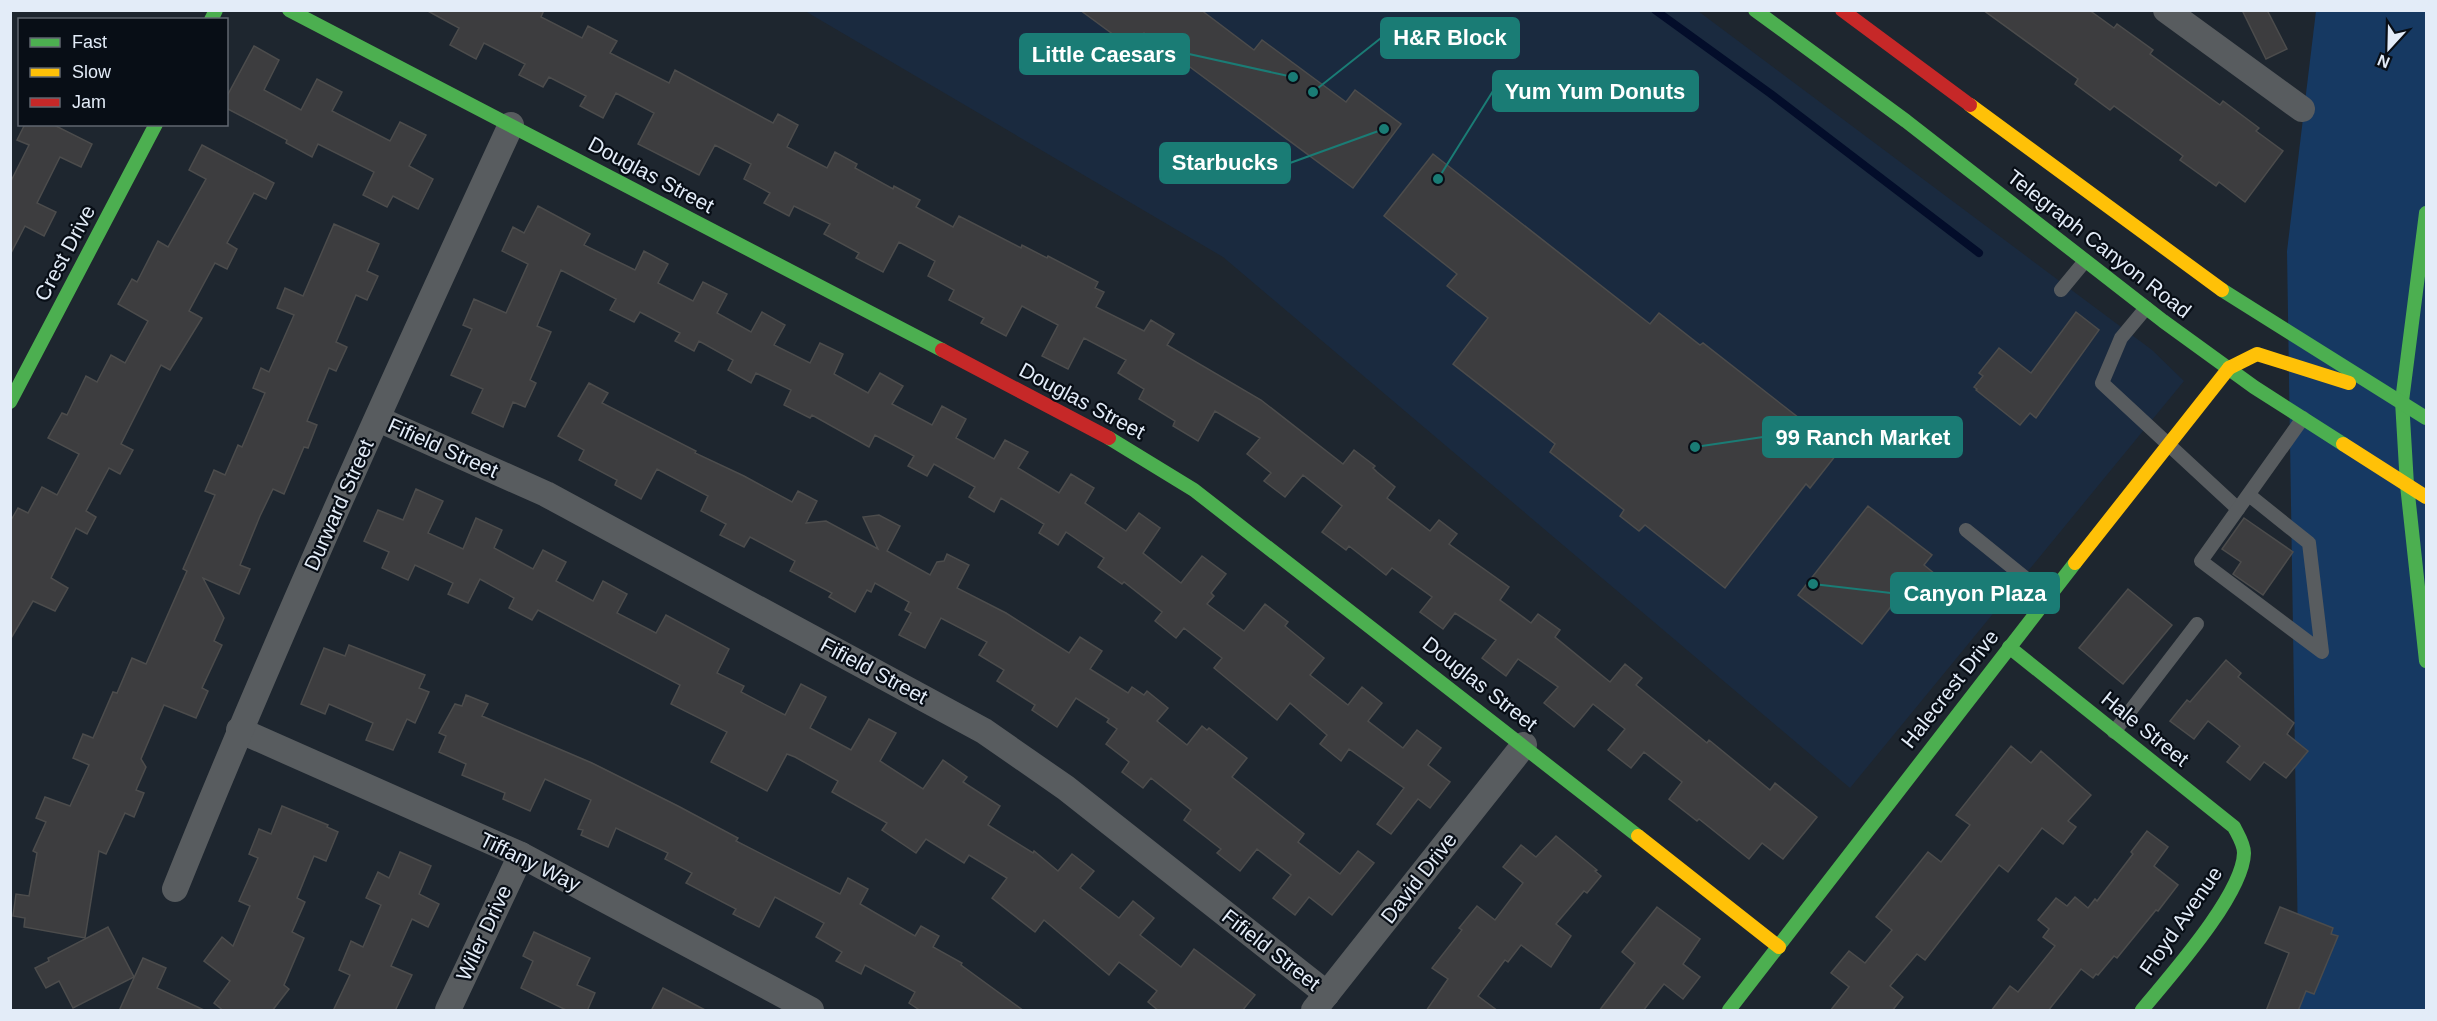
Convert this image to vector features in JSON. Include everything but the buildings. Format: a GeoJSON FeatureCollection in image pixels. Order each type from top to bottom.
{"type":"FeatureCollection","features":[{"type":"Feature","properties":{"kind":"main road","name":"Douglas Street"},"geometry":{"type":"LineString","coordinates":[[289,10],[1126,447],[1194,490],[1779,946]]}},
{"type":"Feature","properties":{"kind":"main road","name":"Telegraph Canyon Road"},"geometry":{"type":"LineString","coordinates":[[1755,10],[1906,121],[2146,308],[2303,418],[2427,497]]}},
{"type":"Feature","properties":{"kind":"main road","name":"Telegraph Canyon Road"},"geometry":{"type":"LineString","coordinates":[[1842,10],[2207,280],[2427,418]]}},
{"type":"Feature","properties":{"kind":"main road","name":"Crest Drive"},"geometry":{"type":"LineString","coordinates":[[10,402],[155,126]]}},
{"type":"Feature","properties":{"kind":"main road"},"geometry":{"type":"LineString","coordinates":[[2427,213],[2402,401],[2407,485],[2427,661]]}},
{"type":"Feature","properties":{"kind":"main road"},"geometry":{"type":"LineString","coordinates":[[2229,368],[2257,354],[2388,395]]}},
{"type":"Feature","properties":{"kind":"main road","name":"Halecrest Drive"},"geometry":{"type":"LineString","coordinates":[[1730,1011],[2009,647],[2229,368]]}},
{"type":"Feature","properties":{"kind":"main road","name":"Hale Street"},"geometry":{"type":"LineString","coordinates":[[2009,647],[2234,827],[2245,851]]}},
{"type":"Feature","properties":{"kind":"main road","name":"Floyd Avenue"},"geometry":{"type":"LineString","coordinates":[[2142,1011],[2223,904],[2240,875],[2245,851]]}},
{"type":"Feature","properties":{"kind":"street"},"geometry":{"type":"LineString","coordinates":[[2166,10],[2302,109]]}},
{"type":"Feature","properties":{"kind":"street","name":"Durward Street"},"geometry":{"type":"LineString","coordinates":[[175,889],[239,730],[511,125]]}},
{"type":"Feature","properties":{"kind":"street","name":"Fifield Street"},"geometry":{"type":"LineString","coordinates":[[378,418],[546,494],[984,731],[1066,788],[1321,1002]]}},
{"type":"Feature","properties":{"kind":"street","name":"Tiffany Way"},"geometry":{"type":"LineString","coordinates":[[239,730],[521,855],[811,1011]]}},
{"type":"Feature","properties":{"kind":"street","name":"David Drive"},"geometry":{"type":"LineString","coordinates":[[1321,1002],[1524,745]]}},
{"type":"Feature","properties":{"kind":"street","name":"Wiler Drive"},"geometry":{"type":"LineString","coordinates":[[448,1011],[521,855]]}},
{"type":"Feature","properties":{"kind":"lane"},"geometry":{"type":"LineString","coordinates":[[2061,290],[2085,261]]}},
{"type":"Feature","properties":{"kind":"lane"},"geometry":{"type":"LineString","coordinates":[[2146,308],[2121,338],[2102,383],[2238,509]]}},
{"type":"Feature","properties":{"kind":"lane"},"geometry":{"type":"LineString","coordinates":[[2249,495],[2308,543],[2322,652],[2201,561],[2303,418]]}},
{"type":"Feature","properties":{"kind":"lane"},"geometry":{"type":"LineString","coordinates":[[1966,530],[2049,597]]}},
{"type":"Feature","properties":{"kind":"lane"},"geometry":{"type":"LineString","coordinates":[[2114,732],[2197,624]]}},
{"type":"Feature","properties":{"kind":"shaded area"},"geometry":{"type":"Polygon","coordinates":[[[805,11],[1698,11],[2152,350],[2184,381],[1850,788],[1223,257],[805,11]]]}},
{"type":"Feature","properties":{"kind":"shaded area"},"geometry":{"type":"Polygon","coordinates":[[[2316,11],[2426,11],[2426,1010],[2299,1010],[2287,251],[2316,11]]]}},
{"type":"Feature","properties":{"kind":"waterway"},"geometry":{"type":"LineString","coordinates":[[1655,10],[1771,94],[1979,253]]}},
{"type":"Feature","properties":{"kind":"traffic: fast"},"geometry":{"type":"LineString","coordinates":[[212,18],[216,10]]}},
{"type":"Feature","properties":{"kind":"traffic: fast"},"geometry":{"type":"LineString","coordinates":[[289,10],[942,350]]}},
{"type":"Feature","properties":{"kind":"traffic: fast"},"geometry":{"type":"LineString","coordinates":[[1755,10],[1906,121],[2163,321],[2254,387],[2343,444]]}},
{"type":"Feature","properties":{"kind":"traffic: fast"},"geometry":{"type":"LineString","coordinates":[[10,402],[155,126]]}},
{"type":"Feature","properties":{"kind":"traffic: fast"},"geometry":{"type":"LineString","coordinates":[[2426,213],[2402,401],[2407,485],[2426,661]]}},
{"type":"Feature","properties":{"kind":"traffic: fast"},"geometry":{"type":"LineString","coordinates":[[2222,290],[2426,418]]}},
{"type":"Feature","properties":{"kind":"traffic: fast"},"geometry":{"type":"LineString","coordinates":[[1109,438],[1194,490],[1638,836]]}},
{"type":"Feature","properties":{"kind":"traffic: fast"},"geometry":{"type":"LineString","coordinates":[[1729,1010],[2075,563]]}},
{"type":"Feature","properties":{"kind":"traffic: fast"},"geometry":{"type":"LineString","coordinates":[[2009,647],[2234,827],[2242,843],[2244,853],[2231,891],[2203,935],[2142,1010]]}},
{"type":"Feature","properties":{"kind":"traffic: slow"},"geometry":{"type":"LineString","coordinates":[[1970,105],[2222,290]]}},
{"type":"Feature","properties":{"kind":"traffic: slow"},"geometry":{"type":"LineString","coordinates":[[2229,368],[2257,354],[2349,383]]}},
{"type":"Feature","properties":{"kind":"traffic: slow"},"geometry":{"type":"LineString","coordinates":[[2075,563],[2229,368]]}},
{"type":"Feature","properties":{"kind":"traffic: slow"},"geometry":{"type":"LineString","coordinates":[[2343,444],[2426,497]]}},
{"type":"Feature","properties":{"kind":"traffic: slow"},"geometry":{"type":"LineString","coordinates":[[1638,836],[1779,947]]}},
{"type":"Feature","properties":{"kind":"traffic: jam"},"geometry":{"type":"LineString","coordinates":[[1842,10],[1970,105]]}},
{"type":"Feature","properties":{"kind":"traffic: jam"},"geometry":{"type":"LineString","coordinates":[[942,350],[1109,438]]}},
{"type":"Feature","properties":{"kind":"place","name":"Little Caesars"},"geometry":{"type":"Point","coordinates":[1293,77]}},
{"type":"Feature","properties":{"kind":"place","name":"H&R Block"},"geometry":{"type":"Point","coordinates":[1313,92]}},
{"type":"Feature","properties":{"kind":"place","name":"Starbucks"},"geometry":{"type":"Point","coordinates":[1384,129]}},
{"type":"Feature","properties":{"kind":"place","name":"Yum Yum Donuts"},"geometry":{"type":"Point","coordinates":[1438,179]}},
{"type":"Feature","properties":{"kind":"place","name":"99 Ranch Market"},"geometry":{"type":"Point","coordinates":[1695,447]}},
{"type":"Feature","properties":{"kind":"place","name":"Canyon Plaza"},"geometry":{"type":"Point","coordinates":[1813,584]}}]}
